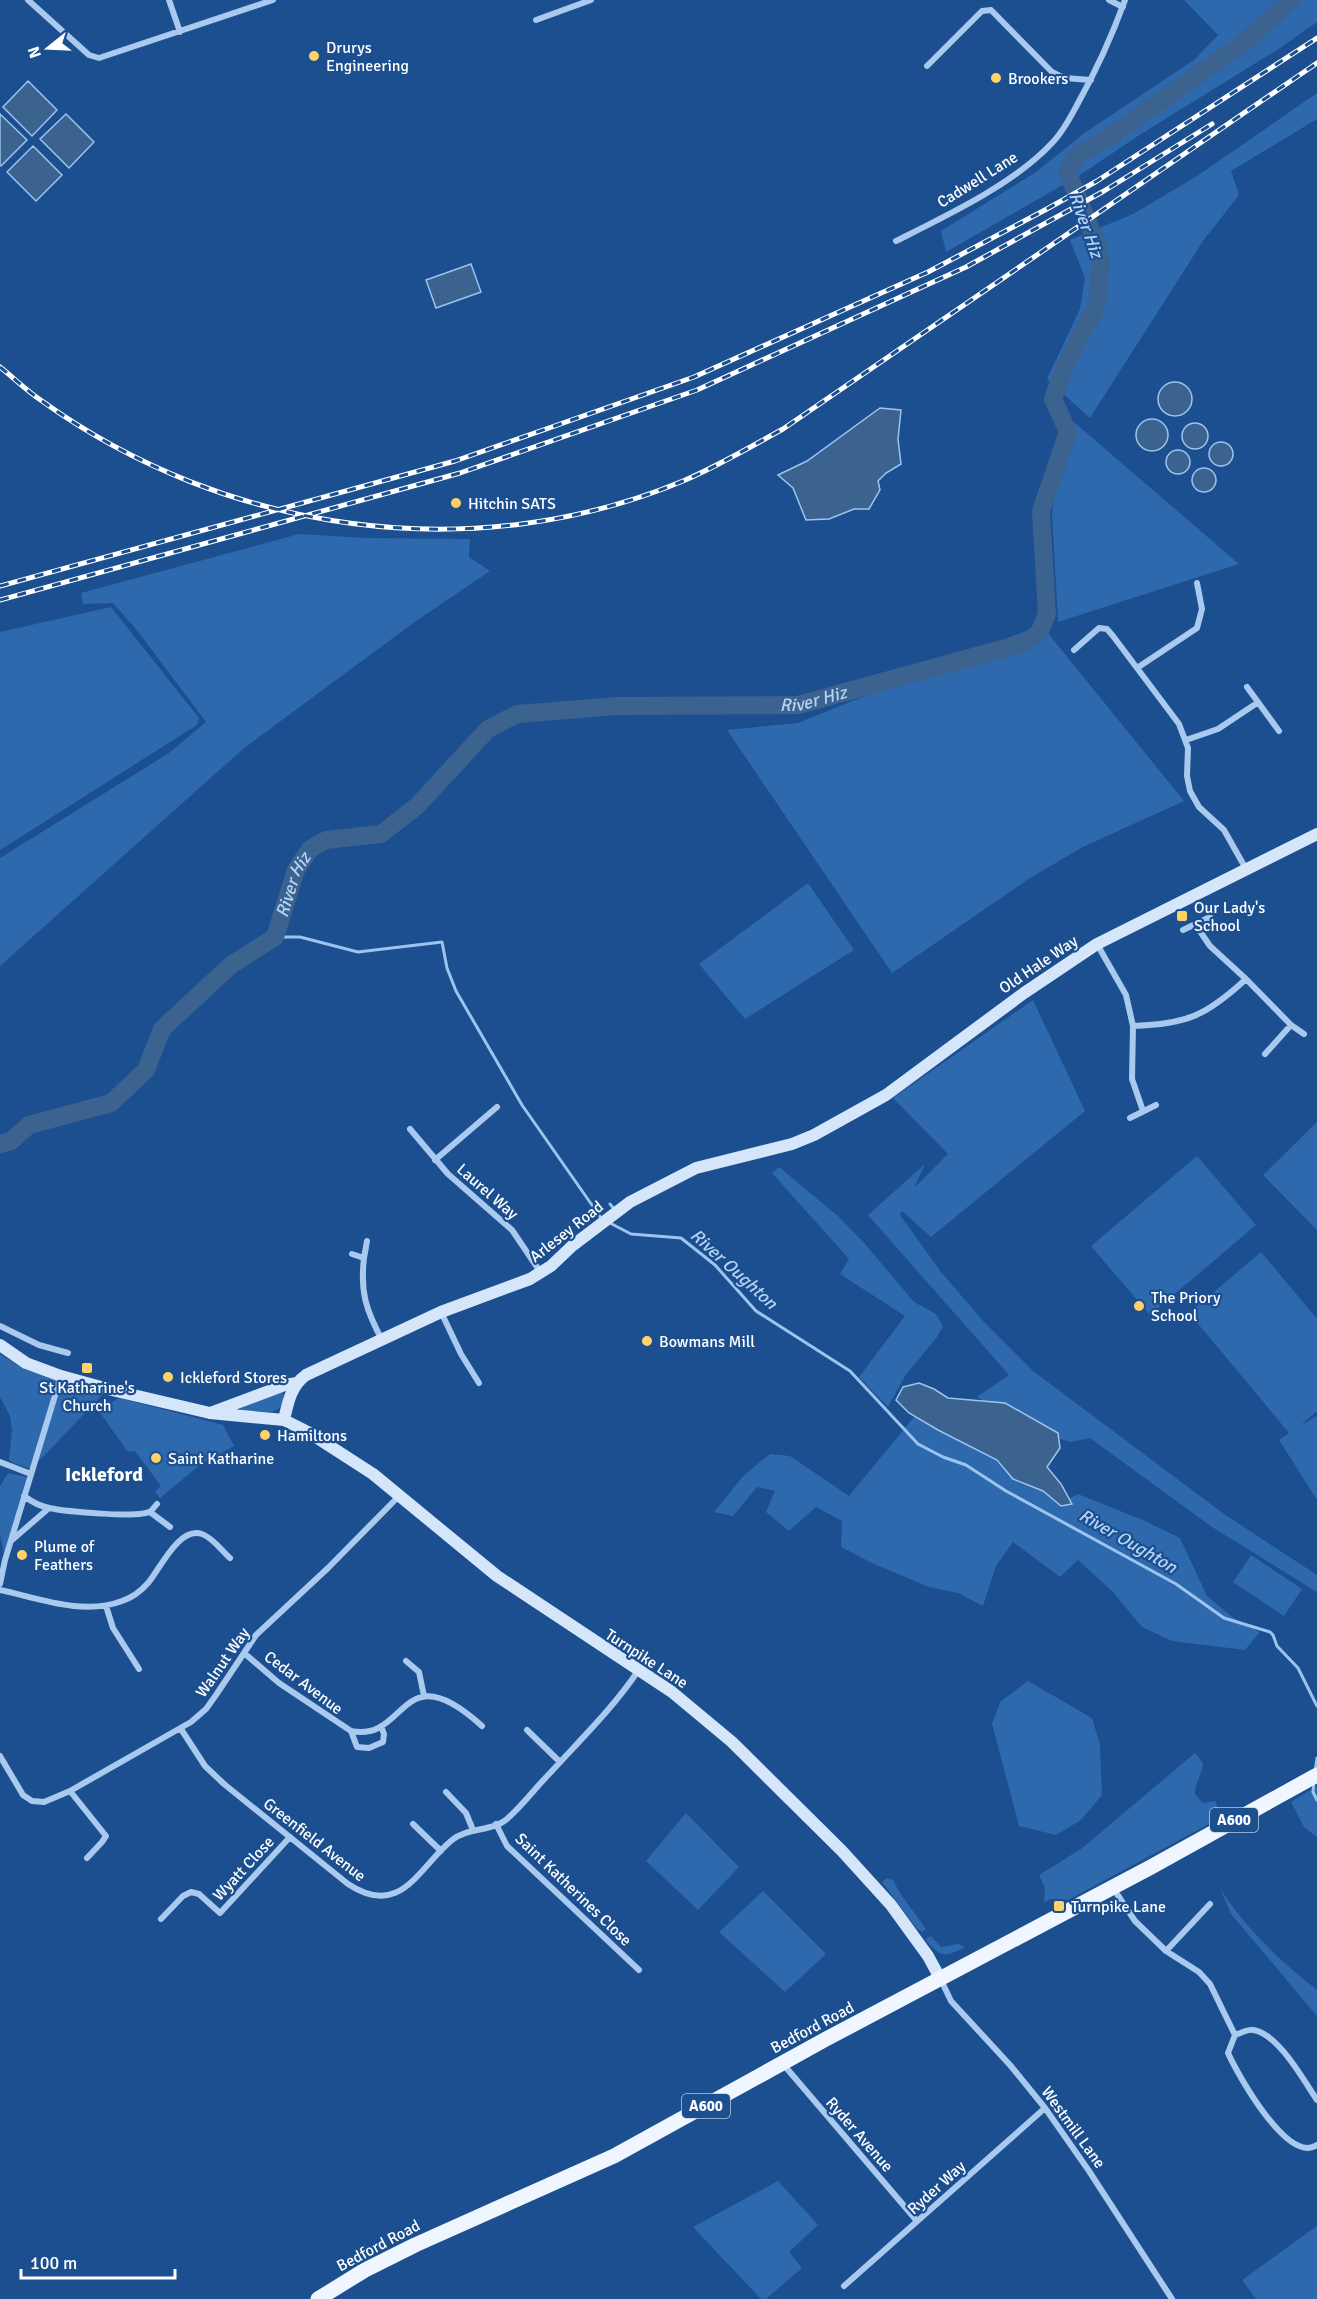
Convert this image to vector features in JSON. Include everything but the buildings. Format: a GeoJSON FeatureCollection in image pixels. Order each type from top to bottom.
{"type":"FeatureCollection","features":[{"type":"Feature","properties":{"kind":"main road","name":"Bedford Road"},"geometry":{"type":"LineString","coordinates":[[318,2299],[365,2270],[415,2244],[614,2156],[782,2063],[1113,1888],[1317,1775]]}},
{"type":"Feature","properties":{"kind":"street"},"geometry":{"type":"LineString","coordinates":[[28,0],[94,58],[273,0]]}},
{"type":"Feature","properties":{"kind":"street"},"geometry":{"type":"LineString","coordinates":[[169,0],[180,32]]}},
{"type":"Feature","properties":{"kind":"street"},"geometry":{"type":"LineString","coordinates":[[536,20],[591,0]]}},
{"type":"Feature","properties":{"kind":"street"},"geometry":{"type":"LineString","coordinates":[[1109,0],[1124,3]]}},
{"type":"Feature","properties":{"kind":"street","name":"Cadwell Lane"},"geometry":{"type":"LineString","coordinates":[[896,241],[1000,184],[1040,155],[1062,131],[1091,80],[1124,3]]}},
{"type":"Feature","properties":{"kind":"street"},"geometry":{"type":"LineString","coordinates":[[927,66],[987,9],[991,10],[1052,72],[1064,78],[1091,80]]}},
{"type":"Feature","properties":{"kind":"street"},"geometry":{"type":"LineString","coordinates":[[1137,668],[1197,628],[1202,609],[1197,583]]}},
{"type":"Feature","properties":{"kind":"street"},"geometry":{"type":"LineString","coordinates":[[1074,650],[1099,628],[1107,629],[1174,716],[1186,740],[1189,756],[1187,776],[1190,791],[1199,807],[1224,830],[1246,869]]}},
{"type":"Feature","properties":{"kind":"street"},"geometry":{"type":"LineString","coordinates":[[1247,687],[1279,731]]}},
{"type":"Feature","properties":{"kind":"street"},"geometry":{"type":"LineString","coordinates":[[1186,740],[1218,729],[1257,703]]}},
{"type":"Feature","properties":{"kind":"street","name":"Old Hale Way"},"geometry":{"type":"LineString","coordinates":[[792,1144],[814,1135],[886,1095],[1024,993],[1097,944],[1317,834]]}},
{"type":"Feature","properties":{"kind":"street"},"geometry":{"type":"LineString","coordinates":[[1183,930],[1210,917]]}},
{"type":"Feature","properties":{"kind":"street"},"geometry":{"type":"LineString","coordinates":[[1195,924],[1210,946],[1291,1025],[1304,1034]]}},
{"type":"Feature","properties":{"kind":"street"},"geometry":{"type":"LineString","coordinates":[[1097,944],[1126,995],[1133,1026],[1132,1079],[1143,1111]]}},
{"type":"Feature","properties":{"kind":"street"},"geometry":{"type":"LineString","coordinates":[[1133,1026],[1175,1023],[1197,1016],[1223,1000],[1246,979]]}},
{"type":"Feature","properties":{"kind":"street"},"geometry":{"type":"LineString","coordinates":[[1265,1054],[1291,1025]]}},
{"type":"Feature","properties":{"kind":"street"},"geometry":{"type":"LineString","coordinates":[[1130,1118],[1156,1105]]}},
{"type":"Feature","properties":{"kind":"street","name":"Laurel Way"},"geometry":{"type":"LineString","coordinates":[[435,1160],[497,1107]]}},
{"type":"Feature","properties":{"kind":"street","name":"Laurel Way"},"geometry":{"type":"LineString","coordinates":[[410,1129],[435,1160],[512,1230],[541,1273]]}},
{"type":"Feature","properties":{"kind":"street","name":"Arlesey Road"},"geometry":{"type":"LineString","coordinates":[[210,1413],[285,1385],[297,1383],[312,1372],[441,1312],[519,1284],[541,1273],[630,1202],[682,1174],[696,1168],[792,1144]]}},
{"type":"Feature","properties":{"kind":"street"},"geometry":{"type":"LineString","coordinates":[[368,1241],[362,1282],[365,1302],[382,1340]]}},
{"type":"Feature","properties":{"kind":"street"},"geometry":{"type":"LineString","coordinates":[[352,1254],[364,1258]]}},
{"type":"Feature","properties":{"kind":"street"},"geometry":{"type":"LineString","coordinates":[[441,1312],[460,1354],[479,1383]]}},
{"type":"Feature","properties":{"kind":"street"},"geometry":{"type":"LineString","coordinates":[[0,1326],[39,1345],[68,1353]]}},
{"type":"Feature","properties":{"kind":"street"},"geometry":{"type":"LineString","coordinates":[[11,1333],[1,1346],[26,1363],[61,1376],[210,1413],[284,1420],[291,1393],[297,1383]]}},
{"type":"Feature","properties":{"kind":"street"},"geometry":{"type":"LineString","coordinates":[[0,1584],[61,1376]]}},
{"type":"Feature","properties":{"kind":"street","name":"Turnpike Lane"},"geometry":{"type":"LineString","coordinates":[[284,1420],[332,1446],[373,1474],[497,1576],[698,1712],[785,1792],[891,1905],[928,1956],[941,1980]]}},
{"type":"Feature","properties":{"kind":"street"},"geometry":{"type":"LineString","coordinates":[[0,1462],[31,1474]]}},
{"type":"Feature","properties":{"kind":"street","name":"Walnut Way"},"geometry":{"type":"LineString","coordinates":[[1,1758],[23,1795],[32,1801],[44,1802],[70,1791],[181,1729],[207,1708],[256,1635],[320,1576],[400,1495]]}},
{"type":"Feature","properties":{"kind":"street"},"geometry":{"type":"LineString","coordinates":[[24,1496],[32,1503],[49,1509],[106,1514],[150,1512],[170,1527]]}},
{"type":"Feature","properties":{"kind":"street"},"geometry":{"type":"LineString","coordinates":[[150,1512],[157,1504]]}},
{"type":"Feature","properties":{"kind":"street"},"geometry":{"type":"LineString","coordinates":[[11,1541],[49,1509]]}},
{"type":"Feature","properties":{"kind":"street"},"geometry":{"type":"LineString","coordinates":[[0,1590],[80,1608],[106,1606],[121,1602],[143,1588],[174,1545],[188,1534],[198,1533],[208,1537],[230,1558]]}},
{"type":"Feature","properties":{"kind":"street"},"geometry":{"type":"LineString","coordinates":[[106,1606],[113,1628],[139,1669]]}},
{"type":"Feature","properties":{"kind":"street","name":"Cedar Avenue"},"geometry":{"type":"LineString","coordinates":[[244,1653],[279,1683],[351,1731],[368,1732],[381,1726],[410,1702],[424,1696]]}},
{"type":"Feature","properties":{"kind":"street"},"geometry":{"type":"LineString","coordinates":[[406,1661],[419,1672],[424,1696],[433,1695],[448,1699],[482,1726]]}},
{"type":"Feature","properties":{"kind":"street","name":"Greenfield Avenue"},"geometry":{"type":"LineString","coordinates":[[181,1729],[213,1775],[348,1884],[366,1894],[393,1893],[412,1883],[453,1838],[508,1818],[618,1699],[638,1671]]}},
{"type":"Feature","properties":{"kind":"street","name":"Cedar Avenue"},"geometry":{"type":"LineString","coordinates":[[351,1731],[357,1747],[369,1748],[383,1742],[384,1734],[381,1726]]}},
{"type":"Feature","properties":{"kind":"street"},"geometry":{"type":"LineString","coordinates":[[527,1730],[560,1762]]}},
{"type":"Feature","properties":{"kind":"street"},"geometry":{"type":"LineString","coordinates":[[70,1791],[106,1836],[87,1858]]}},
{"type":"Feature","properties":{"kind":"street"},"geometry":{"type":"LineString","coordinates":[[446,1792],[466,1813],[473,1830]]}},
{"type":"Feature","properties":{"kind":"street"},"geometry":{"type":"LineString","coordinates":[[413,1824],[441,1851]]}},
{"type":"Feature","properties":{"kind":"street","name":"Saint Katherines Close"},"geometry":{"type":"LineString","coordinates":[[496,1824],[507,1846],[639,1970]]}},
{"type":"Feature","properties":{"kind":"street","name":"Wyatt Close"},"geometry":{"type":"LineString","coordinates":[[161,1919],[183,1896],[191,1892],[199,1894],[220,1913],[290,1837]]}},
{"type":"Feature","properties":{"kind":"street"},"geometry":{"type":"LineString","coordinates":[[1113,1888],[1135,1921],[1166,1951],[1198,1972],[1210,1984],[1235,2035],[1228,2053],[1239,2077],[1272,2123],[1297,2147],[1312,2149],[1317,2145]]}},
{"type":"Feature","properties":{"kind":"street"},"geometry":{"type":"LineString","coordinates":[[1166,1951],[1210,1904]]}},
{"type":"Feature","properties":{"kind":"street","name":"Westmill Lane"},"geometry":{"type":"LineString","coordinates":[[941,1980],[951,2001],[1010,2065],[1045,2108],[1172,2299]]}},
{"type":"Feature","properties":{"kind":"street"},"geometry":{"type":"LineString","coordinates":[[1235,2035],[1252,2030],[1267,2036],[1292,2062],[1317,2100]]}},
{"type":"Feature","properties":{"kind":"street","name":"Ryder Avenue"},"geometry":{"type":"LineString","coordinates":[[782,2063],[917,2221]]}},
{"type":"Feature","properties":{"kind":"street","name":"Ryder Way"},"geometry":{"type":"LineString","coordinates":[[844,2286],[1045,2108]]}},
{"type":"Feature","properties":{"kind":"shaded area"},"geometry":{"type":"Polygon","coordinates":[[[1184,0],[1317,0],[1317,22],[1080,175],[946,252],[941,231],[1036,172],[1086,132],[1194,60],[1218,35],[1184,0]]]}},
{"type":"Feature","properties":{"kind":"shaded area"},"geometry":{"type":"Polygon","coordinates":[[[28,81],[57,110],[32,136],[3,107],[28,81]]]}},
{"type":"Feature","properties":{"kind":"shaded area"},"geometry":{"type":"Polygon","coordinates":[[[1317,93],[1317,119],[1231,171],[1239,195],[1203,241],[1090,418],[1047,379],[1080,309],[1085,278],[1070,240],[1133,214],[1197,176],[1317,93]]]}},
{"type":"Feature","properties":{"kind":"shaded area"},"geometry":{"type":"Polygon","coordinates":[[[0,114],[27,140],[1,166],[0,165],[0,114]]]}},
{"type":"Feature","properties":{"kind":"shaded area"},"geometry":{"type":"Polygon","coordinates":[[[66,114],[94,142],[69,168],[40,139],[66,114]]]}},
{"type":"Feature","properties":{"kind":"shaded area"},"geometry":{"type":"Polygon","coordinates":[[[33,146],[62,175],[36,201],[7,172],[33,146]]]}},
{"type":"Feature","properties":{"kind":"shaded area"},"geometry":{"type":"Polygon","coordinates":[[[471,264],[481,292],[436,308],[426,280],[471,264]]]}},
{"type":"Feature","properties":{"kind":"shaded area"},"geometry":{"type":"Polygon","coordinates":[[[1175,382],[1187,387],[1192,399],[1187,411],[1175,416],[1163,411],[1158,399],[1163,387],[1175,382]]]}},
{"type":"Feature","properties":{"kind":"shaded area"},"geometry":{"type":"Polygon","coordinates":[[[880,408],[901,410],[898,439],[901,464],[878,481],[880,490],[869,509],[854,509],[829,519],[806,520],[793,488],[778,475],[807,461],[880,408]]]}},
{"type":"Feature","properties":{"kind":"shaded area"},"geometry":{"type":"Polygon","coordinates":[[[1068,417],[1239,564],[1058,622],[1052,512],[1068,417]]]}},
{"type":"Feature","properties":{"kind":"shaded area"},"geometry":{"type":"Polygon","coordinates":[[[1152,419],[1163,424],[1168,435],[1163,446],[1152,451],[1141,446],[1136,435],[1141,424],[1152,419]]]}},
{"type":"Feature","properties":{"kind":"shaded area"},"geometry":{"type":"Polygon","coordinates":[[[1195,423],[1204,427],[1208,436],[1204,445],[1195,449],[1186,445],[1182,436],[1186,427],[1195,423]]]}},
{"type":"Feature","properties":{"kind":"shaded area"},"geometry":{"type":"Polygon","coordinates":[[[1216,442],[1226,442],[1233,449],[1233,459],[1226,466],[1216,466],[1209,459],[1209,449],[1216,442]]]}},
{"type":"Feature","properties":{"kind":"shaded area"},"geometry":{"type":"Polygon","coordinates":[[[1178,450],[1183,451],[1189,457],[1189,467],[1183,473],[1178,474],[1173,473],[1167,467],[1166,462],[1167,457],[1173,451],[1178,450]]]}},
{"type":"Feature","properties":{"kind":"shaded area"},"geometry":{"type":"Polygon","coordinates":[[[1204,468],[1213,471],[1216,480],[1213,489],[1204,492],[1195,489],[1192,480],[1195,471],[1204,468]]]}},
{"type":"Feature","properties":{"kind":"shaded area"},"geometry":{"type":"Polygon","coordinates":[[[299,534],[366,538],[470,539],[469,557],[490,571],[416,621],[243,749],[0,966],[0,858],[169,753],[206,722],[136,629],[113,603],[83,604],[81,593],[299,534]]]}},
{"type":"Feature","properties":{"kind":"shaded area"},"geometry":{"type":"Polygon","coordinates":[[[111,607],[199,718],[197,725],[0,850],[0,632],[111,607]]]}},
{"type":"Feature","properties":{"kind":"shaded area"},"geometry":{"type":"Polygon","coordinates":[[[1038,626],[1047,632],[1184,801],[1083,847],[1030,878],[892,973],[727,730],[798,723],[1038,626]]]}},
{"type":"Feature","properties":{"kind":"shaded area"},"geometry":{"type":"Polygon","coordinates":[[[808,883],[854,950],[745,1019],[699,964],[808,883]]]}},
{"type":"Feature","properties":{"kind":"shaded area"},"geometry":{"type":"Polygon","coordinates":[[[1033,1000],[1085,1111],[931,1237],[902,1211],[900,1215],[941,1272],[983,1321],[1033,1371],[1224,1514],[1317,1575],[1317,1592],[1212,1527],[1090,1438],[1071,1442],[1030,1430],[977,1397],[1009,1375],[868,1215],[925,1164],[914,1188],[948,1154],[893,1098],[1033,1000]]]}},
{"type":"Feature","properties":{"kind":"shaded area"},"geometry":{"type":"Polygon","coordinates":[[[1317,1122],[1317,1230],[1263,1175],[1317,1122]]]}},
{"type":"Feature","properties":{"kind":"shaded area"},"geometry":{"type":"Polygon","coordinates":[[[1197,1156],[1256,1225],[1150,1315],[1091,1246],[1197,1156]]]}},
{"type":"Feature","properties":{"kind":"shaded area"},"geometry":{"type":"Polygon","coordinates":[[[779,1167],[838,1216],[914,1302],[936,1314],[943,1326],[937,1337],[905,1376],[888,1407],[859,1377],[905,1316],[840,1274],[849,1259],[772,1173],[779,1167]]]}},
{"type":"Feature","properties":{"kind":"shaded area"},"geometry":{"type":"Polygon","coordinates":[[[1261,1252],[1317,1319],[1317,1411],[1300,1426],[1317,1416],[1317,1500],[1279,1440],[1289,1433],[1189,1313],[1261,1252]]]}},
{"type":"Feature","properties":{"kind":"shaded area"},"geometry":{"type":"Polygon","coordinates":[[[0,1354],[19,1366],[103,1394],[41,1459],[29,1468],[9,1460],[12,1431],[10,1416],[0,1397],[0,1354]]]}},
{"type":"Feature","properties":{"kind":"shaded area"},"geometry":{"type":"Polygon","coordinates":[[[919,1383],[948,1398],[1005,1403],[1058,1433],[1060,1448],[1047,1467],[1061,1484],[1072,1504],[1061,1506],[1043,1491],[1013,1479],[997,1460],[909,1413],[896,1400],[903,1387],[919,1383]]]}},
{"type":"Feature","properties":{"kind":"shaded area"},"geometry":{"type":"Polygon","coordinates":[[[283,1392],[281,1406],[276,1410],[256,1413],[242,1412],[240,1408],[283,1392]]]}},
{"type":"Feature","properties":{"kind":"shaded area"},"geometry":{"type":"Polygon","coordinates":[[[119,1398],[223,1425],[234,1446],[200,1465],[160,1498],[155,1492],[161,1486],[135,1451],[128,1452],[98,1410],[119,1398]]]}},
{"type":"Feature","properties":{"kind":"shaded area"},"geometry":{"type":"Polygon","coordinates":[[[914,1417],[985,1445],[1064,1501],[1078,1494],[1180,1538],[1207,1596],[1232,1617],[1260,1632],[1245,1650],[1172,1641],[1142,1627],[1113,1592],[1078,1560],[1060,1577],[1013,1542],[996,1566],[983,1606],[958,1593],[929,1587],[874,1564],[841,1547],[842,1521],[816,1507],[789,1531],[766,1512],[775,1491],[757,1487],[733,1516],[714,1512],[744,1475],[770,1454],[790,1456],[849,1496],[914,1417]]]}},
{"type":"Feature","properties":{"kind":"shaded area"},"geometry":{"type":"Polygon","coordinates":[[[8,1473],[27,1477],[4,1554],[0,1534],[0,1486],[8,1473]]]}},
{"type":"Feature","properties":{"kind":"shaded area"},"geometry":{"type":"Polygon","coordinates":[[[1251,1555],[1302,1589],[1284,1616],[1233,1582],[1251,1555]]]}},
{"type":"Feature","properties":{"kind":"shaded area"},"geometry":{"type":"Polygon","coordinates":[[[1028,1681],[1092,1718],[1100,1745],[1102,1795],[1081,1820],[1056,1835],[1019,1826],[992,1724],[1000,1702],[1028,1681]]]}},
{"type":"Feature","properties":{"kind":"shaded area"},"geometry":{"type":"Polygon","coordinates":[[[1195,1753],[1203,1763],[1195,1794],[1203,1803],[1215,1801],[1222,1817],[1068,1900],[1051,1899],[1044,1902],[1045,1888],[1039,1875],[1081,1849],[1195,1753]]]}},
{"type":"Feature","properties":{"kind":"shaded area"},"geometry":{"type":"Polygon","coordinates":[[[1317,1786],[1317,1837],[1304,1827],[1291,1802],[1317,1786]]]}},
{"type":"Feature","properties":{"kind":"shaded area"},"geometry":{"type":"Polygon","coordinates":[[[686,1813],[739,1867],[698,1910],[646,1861],[686,1813]]]}},
{"type":"Feature","properties":{"kind":"shaded area"},"geometry":{"type":"Polygon","coordinates":[[[887,1878],[893,1880],[926,1929],[922,1932],[917,1929],[882,1882],[887,1878]]]}},
{"type":"Feature","properties":{"kind":"shaded area"},"geometry":{"type":"Polygon","coordinates":[[[1220,1888],[1240,1917],[1264,1943],[1317,1990],[1317,2016],[1231,1914],[1220,1888]]]}},
{"type":"Feature","properties":{"kind":"shaded area"},"geometry":{"type":"Polygon","coordinates":[[[763,1891],[826,1954],[785,1992],[719,1932],[763,1891]]]}},
{"type":"Feature","properties":{"kind":"shaded area"},"geometry":{"type":"Polygon","coordinates":[[[931,1936],[941,1947],[959,1944],[965,1947],[943,1954],[934,1949],[925,1939],[931,1936]]]}},
{"type":"Feature","properties":{"kind":"shaded area"},"geometry":{"type":"Polygon","coordinates":[[[778,2181],[818,2225],[789,2252],[802,2268],[766,2299],[761,2299],[693,2227],[778,2181]]]}},
{"type":"Feature","properties":{"kind":"shaded area"},"geometry":{"type":"Polygon","coordinates":[[[1317,2226],[1317,2299],[1256,2299],[1242,2280],[1317,2226]]]}},
{"type":"Feature","properties":{"kind":"waterway","name":"River Hiz"},"geometry":{"type":"LineString","coordinates":[[0,1144],[11,1141],[29,1125],[111,1103],[146,1070],[162,1029],[231,965],[275,937],[296,870],[310,849],[326,840],[381,834],[417,806],[488,729],[517,714],[618,706],[798,705],[1024,643],[1039,633],[1047,614],[1041,511],[1068,432],[1053,399],[1064,368],[1097,305],[1101,262],[1095,239],[1067,171],[1079,154],[1101,142],[1240,46],[1292,0]]}},
{"type":"Feature","properties":{"kind":"waterway","name":"River Oughton"},"geometry":{"type":"LineString","coordinates":[[275,937],[300,937],[358,952],[442,942],[447,968],[456,991],[522,1105],[601,1218]]}},
{"type":"Feature","properties":{"kind":"waterway"},"geometry":{"type":"LineString","coordinates":[[610,1204],[615,1210]]}},
{"type":"Feature","properties":{"kind":"waterway","name":"River Oughton"},"geometry":{"type":"LineString","coordinates":[[610,1223],[631,1234],[681,1238],[715,1265],[756,1311],[850,1371],[918,1444],[943,1457],[966,1465],[1006,1491],[1176,1584],[1224,1618],[1270,1632],[1277,1646],[1298,1668],[1317,1706]]}},
{"type":"Feature","properties":{"kind":"waterway","name":"River Oughton"},"geometry":{"type":"LineString","coordinates":[[1315,1772],[1317,1758]]}},
{"type":"Feature","properties":{"kind":"waterway","name":"River Oughton"},"geometry":{"type":"LineString","coordinates":[[1314,1781],[1313,1792],[1317,1800]]}},
{"type":"Feature","properties":{"kind":"railway"},"geometry":{"type":"LineString","coordinates":[[0,586],[455,461],[694,377],[928,272],[1045,210],[1097,181],[1317,38]]}},
{"type":"Feature","properties":{"kind":"railway"},"geometry":{"type":"LineString","coordinates":[[0,367],[42,401],[114,446],[190,482],[270,508],[352,523],[436,529],[520,524],[602,508],[683,481],[783,429],[1317,63]]}},
{"type":"Feature","properties":{"kind":"railway"},"geometry":{"type":"LineString","coordinates":[[0,600],[460,473],[697,390],[966,267],[1104,191],[1212,124]]}},
{"type":"Feature","properties":{"kind":"place","name":"Drurys Engineering"},"geometry":{"type":"Point","coordinates":[314,56]}},
{"type":"Feature","properties":{"kind":"place","name":"Brookers"},"geometry":{"type":"Point","coordinates":[996,78]}},
{"type":"Feature","properties":{"kind":"place","name":"Hitchin SATS"},"geometry":{"type":"Point","coordinates":[456,503]}},
{"type":"Feature","properties":{"kind":"place","name":"Our Lady's School"},"geometry":{"type":"Point","coordinates":[1182,916]}},
{"type":"Feature","properties":{"kind":"place","name":"The Priory School"},"geometry":{"type":"Point","coordinates":[1139,1306]}},
{"type":"Feature","properties":{"kind":"place","name":"Bowmans Mill"},"geometry":{"type":"Point","coordinates":[647,1341]}},
{"type":"Feature","properties":{"kind":"place","name":"St Katharine's Church"},"geometry":{"type":"Point","coordinates":[87,1368]}},
{"type":"Feature","properties":{"kind":"place","name":"Ickleford Stores"},"geometry":{"type":"Point","coordinates":[168,1377]}},
{"type":"Feature","properties":{"kind":"place","name":"Hamiltons"},"geometry":{"type":"Point","coordinates":[265,1435]}},
{"type":"Feature","properties":{"kind":"place","name":"Saint Katharine"},"geometry":{"type":"Point","coordinates":[156,1458]}},
{"type":"Feature","properties":{"kind":"place","name":"Plume of Feathers"},"geometry":{"type":"Point","coordinates":[22,1555]}},
{"type":"Feature","properties":{"kind":"place","name":"Turnpike Lane"},"geometry":{"type":"Point","coordinates":[1059,1906]}},
{"type":"Feature","properties":{"kind":"district","name":"Ickleford"},"geometry":{"type":"Point","coordinates":[104,1474]}}]}
